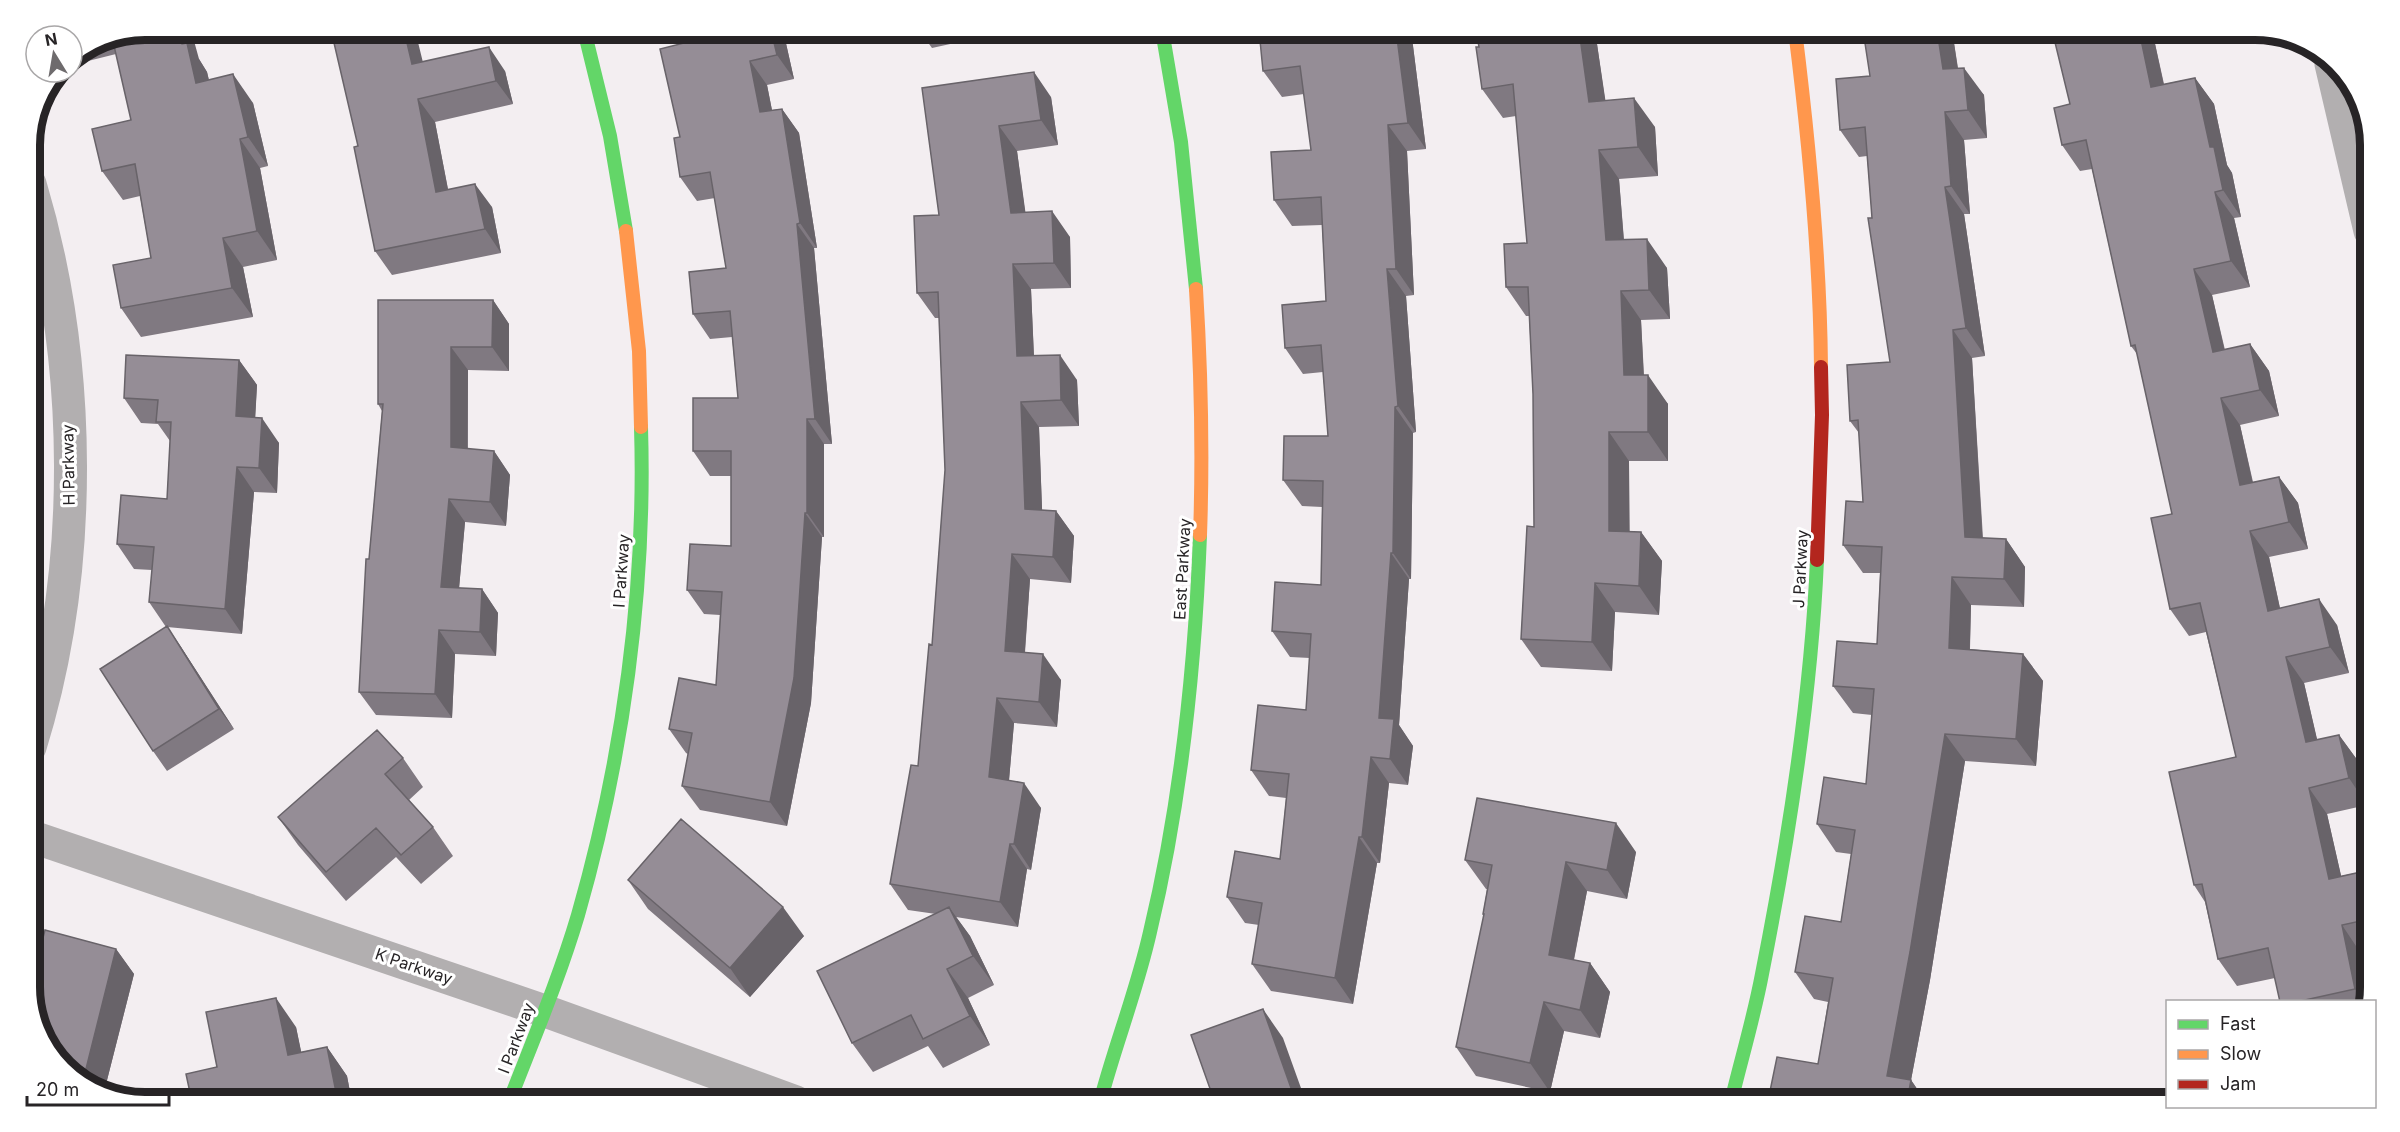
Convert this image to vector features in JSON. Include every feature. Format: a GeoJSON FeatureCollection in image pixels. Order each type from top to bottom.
{"type":"FeatureCollection","features":[{"type":"Feature","properties":{"kind":"street","name":"I Parkway"},"geometry":{"type":"LineString","coordinates":[[513,1091],[545,1011],[584,891],[610,782],[629,672],[640,561],[643,448],[639,336],[617,170],[586,40]]}},
{"type":"Feature","properties":{"kind":"street","name":"East Parkway"},"geometry":{"type":"LineString","coordinates":[[1103,1091],[1150,932],[1178,782],[1196,629],[1201,552],[1204,399],[1195,245],[1175,94],[1164,40]]}},
{"type":"Feature","properties":{"kind":"street","name":"J Parkway"},"geometry":{"type":"LineString","coordinates":[[1734,1091],[1762,976],[1796,790],[1815,603],[1822,415],[1821,321],[1808,133],[1796,40]]}},
{"type":"Feature","properties":{"kind":"street"},"geometry":{"type":"LineString","coordinates":[[2334,77],[2359,184]]}},
{"type":"Feature","properties":{"kind":"street","name":"H Parkway"},"geometry":{"type":"LineString","coordinates":[[41,219],[54,279],[67,390],[70,499],[61,609],[41,708]]}},
{"type":"Feature","properties":{"kind":"street","name":"K Parkway"},"geometry":{"type":"LineString","coordinates":[[41,840],[545,1011],[765,1091]]}},
{"type":"Feature","properties":{"kind":"building"},"geometry":{"type":"Polygon","coordinates":[[[146,40],[181,40],[182,44],[187,43],[196,83],[233,74],[248,137],[240,139],[257,231],[223,238],[232,288],[121,308],[113,265],[151,258],[135,164],[102,171],[92,129],[131,120],[114,46],[146,40]]]}},
{"type":"Feature","properties":{"kind":"building"},"geometry":{"type":"Polygon","coordinates":[[[333,40],[406,40],[412,64],[489,47],[496,81],[418,99],[436,192],[475,184],[485,229],[375,251],[354,147],[358,146],[333,40]]]}},
{"type":"Feature","properties":{"kind":"building"},"geometry":{"type":"Polygon","coordinates":[[[683,40],[773,40],[777,55],[750,61],[760,112],[782,109],[800,223],[797,224],[815,419],[807,419],[807,513],[805,513],[794,678],[770,802],[682,786],[692,733],[669,729],[679,678],[716,685],[722,592],[687,590],[690,544],[731,546],[731,451],[693,451],[693,398],[738,398],[730,311],[693,314],[689,272],[726,268],[710,172],[680,177],[674,138],[680,137],[660,49],[684,43],[683,40]]]}},
{"type":"Feature","properties":{"kind":"building"},"geometry":{"type":"Polygon","coordinates":[[[1260,40],[1397,40],[1408,123],[1388,125],[1396,269],[1387,269],[1398,406],[1395,407],[1393,553],[1391,553],[1379,718],[1394,719],[1390,759],[1371,757],[1362,837],[1359,837],[1335,978],[1252,964],[1262,903],[1227,897],[1235,851],[1280,859],[1289,774],[1251,770],[1258,705],[1306,710],[1311,634],[1272,631],[1275,582],[1321,585],[1323,481],[1283,480],[1284,436],[1328,436],[1321,345],[1285,348],[1282,305],[1326,301],[1321,197],[1274,200],[1271,152],[1311,150],[1300,66],[1263,71],[1260,40]]]}},
{"type":"Feature","properties":{"kind":"building"},"geometry":{"type":"Polygon","coordinates":[[[1478,40],[1580,40],[1589,102],[1634,98],[1638,147],[1599,150],[1606,240],[1647,239],[1649,290],[1621,291],[1624,375],[1648,375],[1648,432],[1609,432],[1609,531],[1641,532],[1639,586],[1595,583],[1592,642],[1521,639],[1527,526],[1534,527],[1533,394],[1528,287],[1506,287],[1504,244],[1527,243],[1513,84],[1482,89],[1476,47],[1479,47],[1478,40]]]}},
{"type":"Feature","properties":{"kind":"building"},"geometry":{"type":"Polygon","coordinates":[[[1865,40],[1939,40],[1943,69],[1964,68],[1968,110],[1945,112],[1951,186],[1945,187],[1966,328],[1953,330],[1965,537],[2006,539],[2004,579],[1952,577],[1949,648],[2023,654],[2016,739],[1945,734],[1910,952],[1887,1076],[1911,1080],[1909,1091],[1770,1091],[1777,1057],[1818,1064],[1833,978],[1795,972],[1805,916],[1841,922],[1855,830],[1817,824],[1824,777],[1866,784],[1874,689],[1833,686],[1837,641],[1877,644],[1882,547],[1843,545],[1846,501],[1863,502],[1858,420],[1850,421],[1847,365],[1890,362],[1868,218],[1872,218],[1865,127],[1840,130],[1836,79],[1870,76],[1865,40]]]}},
{"type":"Feature","properties":{"kind":"building"},"geometry":{"type":"Polygon","coordinates":[[[2054,40],[2141,40],[2151,87],[2195,78],[2210,147],[2214,147],[2223,190],[2215,192],[2231,261],[2194,269],[2213,352],[2250,344],[2260,390],[2221,398],[2240,485],[2279,477],[2289,522],[2250,531],[2268,611],[2319,599],[2330,647],[2286,657],[2306,742],[2339,735],[2349,778],[2309,788],[2329,879],[2360,872],[2360,921],[2342,925],[2355,989],[2305,1000],[2280,1000],[2268,948],[2218,959],[2202,884],[2194,885],[2169,772],[2236,757],[2200,603],[2170,609],[2151,518],[2172,514],[2135,345],[2131,346],[2086,140],[2062,145],[2054,108],[2070,104],[2054,40]]]}},
{"type":"Feature","properties":{"kind":"building"},"geometry":{"type":"Polygon","coordinates":[[[1034,72],[1041,120],[999,126],[1011,213],[1052,211],[1054,263],[1013,264],[1017,356],[1060,355],[1061,400],[1021,402],[1025,509],[1056,511],[1053,557],[1012,554],[1005,651],[1043,654],[1039,702],[997,698],[989,777],[1024,783],[1014,844],[1010,844],[1000,902],[890,884],[911,765],[918,766],[929,644],[932,645],[945,470],[938,292],[917,293],[914,216],[939,215],[922,88],[1034,72]]]}},
{"type":"Feature","properties":{"kind":"building"},"geometry":{"type":"Polygon","coordinates":[[[378,300],[493,300],[492,347],[451,347],[451,447],[494,451],[490,502],[449,499],[441,587],[482,589],[480,632],[439,630],[435,694],[359,692],[366,559],[369,559],[383,404],[378,404],[378,300]]]}},
{"type":"Feature","properties":{"kind":"building"},"geometry":{"type":"Polygon","coordinates":[[[126,355],[239,360],[236,416],[262,418],[259,468],[237,467],[225,609],[149,602],[154,547],[117,544],[121,495],[167,499],[171,422],[156,422],[158,400],[124,398],[126,355]]]}},
{"type":"Feature","properties":{"kind":"building"},"geometry":{"type":"Polygon","coordinates":[[[167,626],[219,709],[153,751],[100,669],[167,626]]]}},
{"type":"Feature","properties":{"kind":"building"},"geometry":{"type":"Polygon","coordinates":[[[377,730],[403,758],[385,774],[433,827],[401,855],[376,828],[326,872],[278,817],[377,730]]]}},
{"type":"Feature","properties":{"kind":"building"},"geometry":{"type":"Polygon","coordinates":[[[1477,798],[1616,823],[1607,870],[1566,862],[1549,955],[1590,963],[1580,1010],[1544,1002],[1530,1063],[1456,1047],[1492,865],[1465,860],[1477,798]]]}},
{"type":"Feature","properties":{"kind":"building"},"geometry":{"type":"Polygon","coordinates":[[[681,819],[783,907],[730,968],[628,880],[681,819]]]}},
{"type":"Feature","properties":{"kind":"building"},"geometry":{"type":"Polygon","coordinates":[[[949,907],[973,956],[947,969],[970,1016],[923,1039],[911,1015],[852,1043],[817,971],[949,907]]]}},
{"type":"Feature","properties":{"kind":"building"},"geometry":{"type":"Polygon","coordinates":[[[45,930],[116,949],[85,1072],[62,1050],[49,1027],[41,993],[41,945],[45,930]]]}},
{"type":"Feature","properties":{"kind":"building"},"geometry":{"type":"Polygon","coordinates":[[[276,998],[288,1055],[327,1047],[336,1091],[190,1091],[186,1074],[217,1067],[206,1012],[276,998]]]}},
{"type":"Feature","properties":{"kind":"building"},"geometry":{"type":"Polygon","coordinates":[[[1263,1009],[1292,1091],[1211,1091],[1191,1035],[1263,1009]]]}},
{"type":"Feature","properties":{"kind":"traffic: fast"},"geometry":{"type":"LineString","coordinates":[[586,40],[610,136],[626,231]]}},
{"type":"Feature","properties":{"kind":"traffic: fast"},"geometry":{"type":"LineString","coordinates":[[1164,40],[1181,142],[1196,289]]}},
{"type":"Feature","properties":{"kind":"traffic: fast"},"geometry":{"type":"LineString","coordinates":[[513,1091],[571,939],[608,795],[619,735],[635,612],[640,550],[641,427]]}},
{"type":"Feature","properties":{"kind":"traffic: fast"},"geometry":{"type":"LineString","coordinates":[[1103,1091],[1145,954],[1170,834],[1185,735],[1200,535]]}},
{"type":"Feature","properties":{"kind":"traffic: fast"},"geometry":{"type":"LineString","coordinates":[[1734,1091],[1759,990],[1790,820],[1810,664],[1817,560]]}},
{"type":"Feature","properties":{"kind":"traffic: slow"},"geometry":{"type":"LineString","coordinates":[[1796,40],[1813,198],[1821,367]]}},
{"type":"Feature","properties":{"kind":"traffic: slow"},"geometry":{"type":"LineString","coordinates":[[626,231],[639,351],[641,427]]}},
{"type":"Feature","properties":{"kind":"traffic: slow"},"geometry":{"type":"LineString","coordinates":[[1196,289],[1201,412],[1200,535]]}},
{"type":"Feature","properties":{"kind":"traffic: jam"},"geometry":{"type":"LineString","coordinates":[[1817,560],[1822,415],[1821,367]]}}]}
